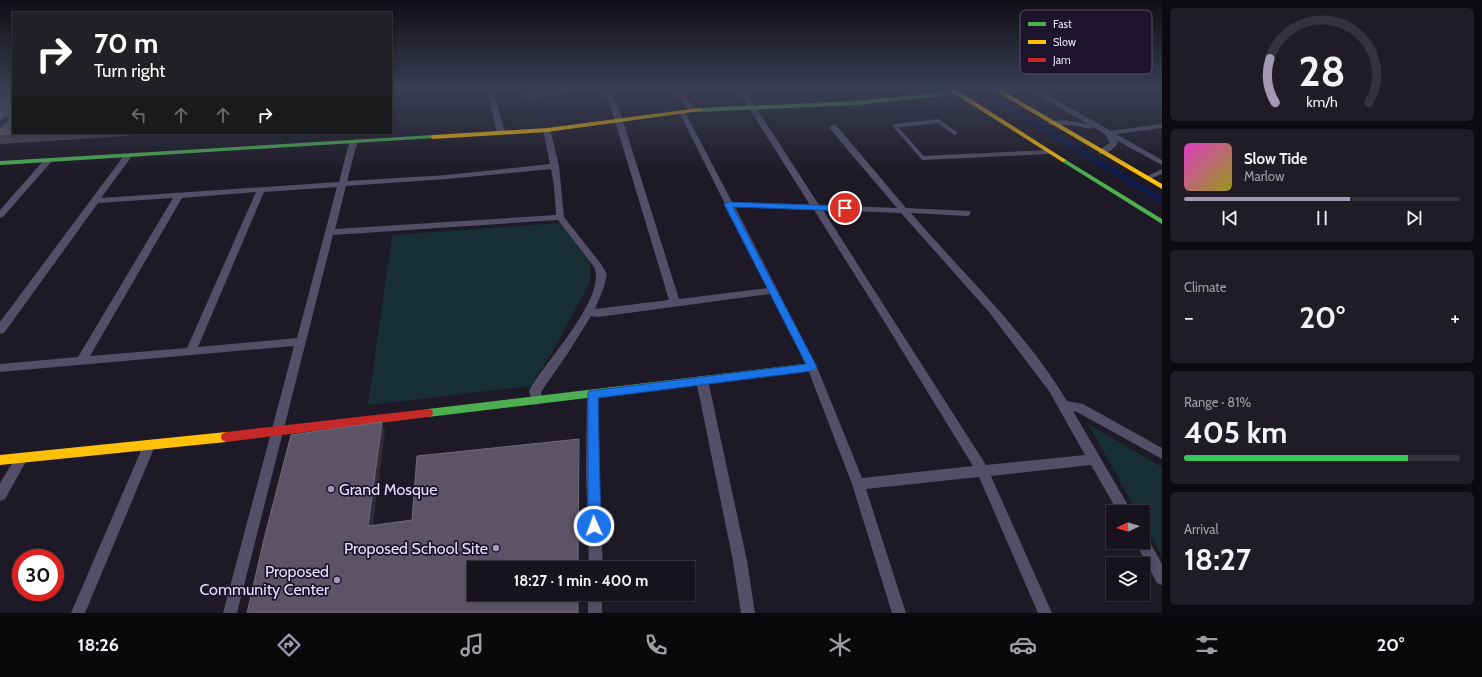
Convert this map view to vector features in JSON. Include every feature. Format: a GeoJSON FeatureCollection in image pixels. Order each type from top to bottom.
{"type":"FeatureCollection","features":[{"type":"Feature","properties":{"kind":"main road"},"geometry":{"type":"LineString","coordinates":[[0,163],[353,143],[547,130],[642,118]]}},
{"type":"Feature","properties":{"kind":"main road"},"geometry":{"type":"LineString","coordinates":[[995,118],[1162,222]]}},
{"type":"Feature","properties":{"kind":"main road"},"geometry":{"type":"LineString","coordinates":[[1043,118],[1162,187]]}},
{"type":"Feature","properties":{"kind":"main road"},"geometry":{"type":"LineString","coordinates":[[0,460],[149,446],[812,367]]}},
{"type":"Feature","properties":{"kind":"street"},"geometry":{"type":"LineString","coordinates":[[497,118],[501,133]]}},
{"type":"Feature","properties":{"kind":"street"},"geometry":{"type":"LineString","coordinates":[[618,118],[675,303]]}},
{"type":"Feature","properties":{"kind":"street"},"geometry":{"type":"LineString","coordinates":[[690,118],[728,204],[774,290],[812,367],[858,484],[899,613]]}},
{"type":"Feature","properties":{"kind":"street"},"geometry":{"type":"LineString","coordinates":[[757,118],[817,207],[983,471],[1045,613]]}},
{"type":"Feature","properties":{"kind":"street"},"geometry":{"type":"LineString","coordinates":[[1081,118],[1162,163]]}},
{"type":"Feature","properties":{"kind":"street"},"geometry":{"type":"LineString","coordinates":[[1052,123],[1079,124],[1109,133],[1113,140],[1112,146],[1102,152]]}},
{"type":"Feature","properties":{"kind":"street"},"geometry":{"type":"LineString","coordinates":[[833,127],[902,210],[993,309],[1065,406],[1121,505]]}},
{"type":"Feature","properties":{"kind":"street"},"geometry":{"type":"LineString","coordinates":[[536,400],[535,391],[588,312],[596,296],[602,274],[598,266],[560,217],[555,166],[547,130]]}},
{"type":"Feature","properties":{"kind":"street"},"geometry":{"type":"LineString","coordinates":[[230,613],[353,143]]}},
{"type":"Feature","properties":{"kind":"street"},"geometry":{"type":"LineString","coordinates":[[0,330],[128,156]]}},
{"type":"Feature","properties":{"kind":"street"},"geometry":{"type":"LineString","coordinates":[[0,215],[48,161]]}},
{"type":"Feature","properties":{"kind":"street"},"geometry":{"type":"LineString","coordinates":[[94,201],[493,174],[555,166]]}},
{"type":"Feature","properties":{"kind":"street"},"geometry":{"type":"LineString","coordinates":[[1146,178],[1162,171]]}},
{"type":"Feature","properties":{"kind":"street"},"geometry":{"type":"LineString","coordinates":[[191,351],[261,190]]}},
{"type":"Feature","properties":{"kind":"street"},"geometry":{"type":"LineString","coordinates":[[82,360],[178,196]]}},
{"type":"Feature","properties":{"kind":"street"},"geometry":{"type":"LineString","coordinates":[[728,204],[966,213]]}},
{"type":"Feature","properties":{"kind":"street"},"geometry":{"type":"LineString","coordinates":[[330,232],[560,217]]}},
{"type":"Feature","properties":{"kind":"street"},"geometry":{"type":"LineString","coordinates":[[588,312],[598,314],[774,290]]}},
{"type":"Feature","properties":{"kind":"street"},"geometry":{"type":"LineString","coordinates":[[0,368],[300,342]]}},
{"type":"Feature","properties":{"kind":"street"},"geometry":{"type":"LineString","coordinates":[[702,380],[740,561],[748,613]]}},
{"type":"Feature","properties":{"kind":"street"},"geometry":{"type":"LineString","coordinates":[[593,394],[592,471],[596,561]]}},
{"type":"Feature","properties":{"kind":"street"},"geometry":{"type":"LineString","coordinates":[[1065,406],[1079,407],[1162,454]]}},
{"type":"Feature","properties":{"kind":"street"},"geometry":{"type":"LineString","coordinates":[[78,613],[149,446]]}},
{"type":"Feature","properties":{"kind":"street"},"geometry":{"type":"LineString","coordinates":[[0,495],[22,458]]}},
{"type":"Feature","properties":{"kind":"street"},"geometry":{"type":"LineString","coordinates":[[858,484],[1095,459]]}},
{"type":"Feature","properties":{"kind":"street"},"geometry":{"type":"LineString","coordinates":[[1146,549],[1162,578]]}},
{"type":"Feature","properties":{"kind":"street"},"geometry":{"type":"LineString","coordinates":[[595,601],[595,613]]}},
{"type":"Feature","properties":{"kind":"lane"},"geometry":{"type":"LineString","coordinates":[[955,133],[938,121],[895,126],[923,158],[1049,152]]}},
{"type":"Feature","properties":{"kind":"lane"},"geometry":{"type":"LineString","coordinates":[[1109,133],[1162,126]]}},
{"type":"Feature","properties":{"kind":"green space"},"geometry":{"type":"Polygon","coordinates":[[[560,223],[590,263],[591,273],[589,284],[552,353],[531,386],[368,405],[392,235],[560,223]]]}},
{"type":"Feature","properties":{"kind":"green space"},"geometry":{"type":"Polygon","coordinates":[[[1088,424],[1162,467],[1162,556],[1150,535],[1150,505],[1133,505],[1088,424]]]}},
{"type":"Feature","properties":{"kind":"building"},"geometry":{"type":"Polygon","coordinates":[[[10,118],[12,118],[12,133],[0,134],[0,129],[9,121],[10,118]]]}},
{"type":"Feature","properties":{"kind":"building"},"geometry":{"type":"Polygon","coordinates":[[[382,422],[368,526],[412,520],[417,456],[579,439],[578,561],[467,561],[467,601],[578,601],[578,613],[247,613],[264,539],[291,435],[382,422]]]}},
{"type":"Feature","properties":{"kind":"waterway"},"geometry":{"type":"LineString","coordinates":[[1024,118],[1162,201]]}},
{"type":"Feature","properties":{"kind":"traffic: fast"},"geometry":{"type":"LineString","coordinates":[[0,163],[433,137]]}},
{"type":"Feature","properties":{"kind":"traffic: fast"},"geometry":{"type":"LineString","coordinates":[[1063,160],[1162,222]]}},
{"type":"Feature","properties":{"kind":"traffic: fast"},"geometry":{"type":"LineString","coordinates":[[428,413],[812,367]]}},
{"type":"Feature","properties":{"kind":"traffic: slow"},"geometry":{"type":"LineString","coordinates":[[433,137],[547,130],[641,118]]}},
{"type":"Feature","properties":{"kind":"traffic: slow"},"geometry":{"type":"LineString","coordinates":[[996,118],[1063,160]]}},
{"type":"Feature","properties":{"kind":"traffic: slow"},"geometry":{"type":"LineString","coordinates":[[1044,118],[1162,187]]}},
{"type":"Feature","properties":{"kind":"traffic: slow"},"geometry":{"type":"LineString","coordinates":[[0,460],[226,437]]}},
{"type":"Feature","properties":{"kind":"traffic: jam"},"geometry":{"type":"LineString","coordinates":[[226,437],[428,413]]}},
{"type":"Feature","properties":{"kind":"place","name":"Grand Mosque"},"geometry":{"type":"Point","coordinates":[331,489]}},
{"type":"Feature","properties":{"kind":"place","name":"Proposed School Site"},"geometry":{"type":"Point","coordinates":[496,548]}},
{"type":"Feature","properties":{"kind":"place","name":"Proposed Community Center"},"geometry":{"type":"Point","coordinates":[337,580]}},
{"type":"Feature","properties":{"kind":"route"},"geometry":{"type":"LineString","coordinates":[[594,526],[592,471],[593,394],[794,368],[812,367],[774,290],[728,204],[845,208]]}}]}
